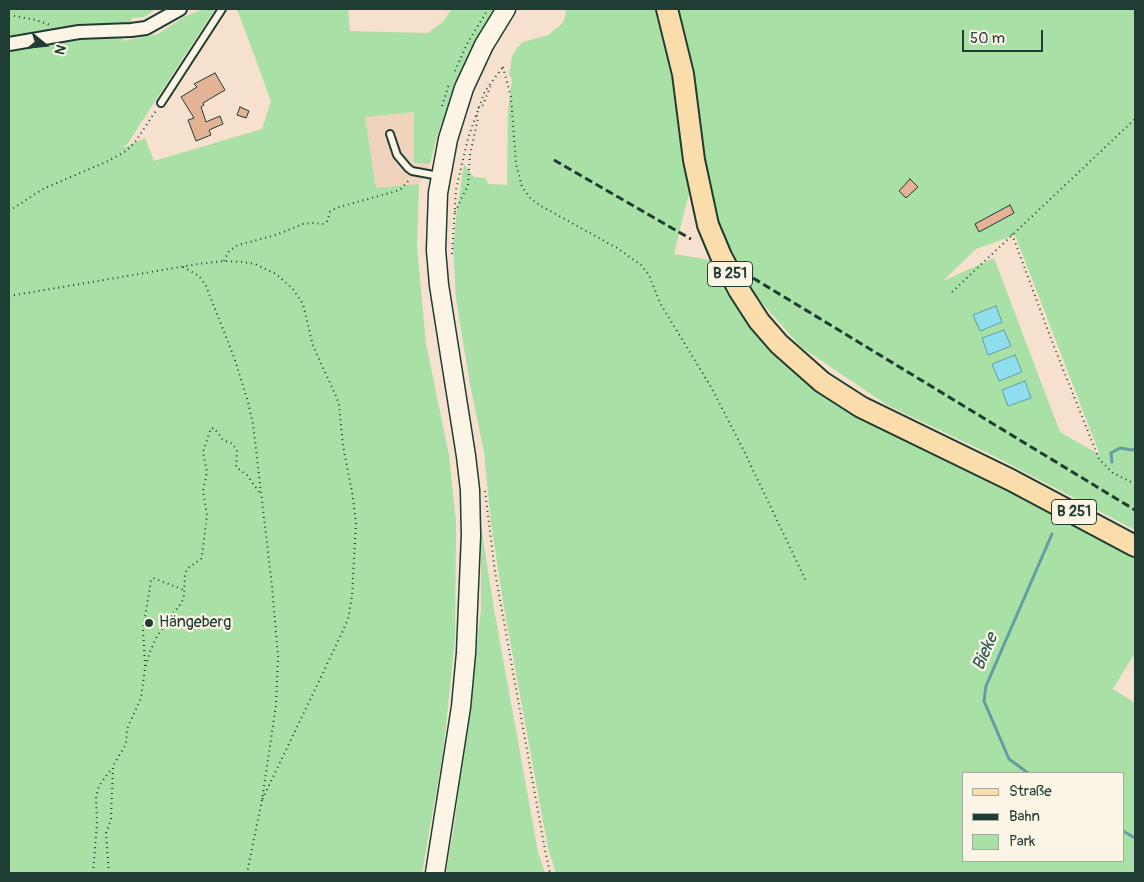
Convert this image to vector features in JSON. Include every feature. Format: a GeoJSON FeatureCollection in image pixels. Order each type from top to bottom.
{"type":"FeatureCollection","features":[{"type":"Feature","properties":{"kind":"main road"},"geometry":{"type":"LineString","coordinates":[[435,873],[461,707],[466,653],[471,535],[466,456],[436,258],[437,214],[434,175],[464,88],[484,45],[506,9]]}},
{"type":"Feature","properties":{"kind":"main road","name":"B 251"},"geometry":{"type":"LineString","coordinates":[[666,9],[683,74],[694,160],[708,225],[721,256],[739,290],[760,321],[779,344],[822,382],[861,407],[1011,480],[1135,546]]}},
{"type":"Feature","properties":{"kind":"street"},"geometry":{"type":"LineString","coordinates":[[9,44],[98,30],[146,28],[180,9]]}},
{"type":"Feature","properties":{"kind":"lane"},"geometry":{"type":"LineString","coordinates":[[162,103],[222,9]]}},
{"type":"Feature","properties":{"kind":"lane"},"geometry":{"type":"LineString","coordinates":[[390,134],[397,154],[404,165],[412,171],[434,175]]}},
{"type":"Feature","properties":{"kind":"path"},"geometry":{"type":"LineString","coordinates":[[441,112],[449,86],[467,44],[488,9]]}},
{"type":"Feature","properties":{"kind":"path"},"geometry":{"type":"LineString","coordinates":[[9,15],[46,22],[68,34]]}},
{"type":"Feature","properties":{"kind":"path"},"geometry":{"type":"LineString","coordinates":[[451,261],[454,214],[464,151],[478,108],[486,91],[503,67],[510,97],[516,164],[522,187],[541,206],[617,248],[641,265],[649,275],[660,303],[711,388],[743,449],[806,581]]}},
{"type":"Feature","properties":{"kind":"path"},"geometry":{"type":"LineString","coordinates":[[9,211],[43,189],[108,161],[126,151],[162,103]]}},
{"type":"Feature","properties":{"kind":"path"},"geometry":{"type":"LineString","coordinates":[[454,214],[468,185],[470,155],[478,118],[476,114]]}},
{"type":"Feature","properties":{"kind":"path"},"geometry":{"type":"LineString","coordinates":[[952,292],[1135,119]]}},
{"type":"Feature","properties":{"kind":"path"},"geometry":{"type":"LineString","coordinates":[[224,261],[229,250],[238,245],[276,235],[303,224],[312,222],[324,224],[330,212],[336,208],[400,190],[411,177],[418,174],[434,175]]}},
{"type":"Feature","properties":{"kind":"path"},"geometry":{"type":"LineString","coordinates":[[1012,234],[1099,459],[1113,473],[1135,484]]}},
{"type":"Feature","properties":{"kind":"path"},"geometry":{"type":"LineString","coordinates":[[9,296],[224,261],[254,264],[266,268],[293,289],[303,304],[313,346],[339,405],[343,446],[356,522],[352,596],[348,618],[262,800]]}},
{"type":"Feature","properties":{"kind":"path"},"geometry":{"type":"LineString","coordinates":[[183,267],[199,276],[206,286],[234,358],[248,402],[253,424],[272,586],[278,672],[276,705],[262,800],[247,873]]}},
{"type":"Feature","properties":{"kind":"path"},"geometry":{"type":"LineString","coordinates":[[92,873],[97,823],[96,798],[99,786],[126,744],[127,729],[141,698],[145,668],[154,643],[182,602],[185,590],[185,574],[188,568],[201,559],[207,515],[203,491],[208,472],[203,452],[211,428],[215,429],[223,440],[233,444],[237,451],[236,467],[247,475],[262,497]]}},
{"type":"Feature","properties":{"kind":"path"},"geometry":{"type":"LineString","coordinates":[[484,487],[495,572],[550,873]]}},
{"type":"Feature","properties":{"kind":"path"},"geometry":{"type":"LineString","coordinates":[[145,668],[142,648],[143,630],[151,581],[153,578],[185,590]]}},
{"type":"Feature","properties":{"kind":"path"},"geometry":{"type":"LineString","coordinates":[[109,873],[106,832],[111,819],[113,766]]}},
{"type":"Feature","properties":{"kind":"shaded area"},"geometry":{"type":"Polygon","coordinates":[[[415,112],[414,163],[430,164],[419,184],[376,189],[365,116],[415,112]]]}},
{"type":"Feature","properties":{"kind":"green space"},"geometry":{"type":"Polygon","coordinates":[[[9,9],[156,9],[144,17],[132,18],[122,41],[158,34],[184,17],[203,9],[215,9],[126,146],[120,147],[126,147],[145,138],[154,161],[262,129],[271,101],[237,9],[348,9],[350,31],[428,33],[444,21],[451,9],[494,9],[469,52],[437,136],[430,164],[414,163],[414,112],[365,117],[376,188],[419,184],[417,247],[426,344],[449,455],[456,522],[455,640],[443,753],[422,873],[9,873],[9,9]]]}},
{"type":"Feature","properties":{"kind":"green space"},"geometry":{"type":"Polygon","coordinates":[[[567,9],[655,9],[668,54],[690,189],[674,254],[716,261],[776,357],[831,401],[1009,492],[1011,485],[1135,552],[1135,653],[1113,689],[1135,703],[1135,873],[556,873],[548,848],[504,608],[491,523],[484,452],[470,384],[456,299],[453,248],[464,164],[474,177],[486,178],[488,184],[507,185],[508,111],[512,79],[509,75],[512,56],[523,42],[548,35],[563,23],[567,9]]]}},
{"type":"Feature","properties":{"kind":"green space"},"geometry":{"type":"Polygon","coordinates":[[[675,9],[1135,9],[1135,530],[996,457],[887,405],[801,347],[755,295],[730,250],[715,216],[687,49],[675,9]],[[1015,235],[976,249],[943,281],[994,258],[1060,432],[1100,455],[1015,235]]]}},
{"type":"Feature","properties":{"kind":"green space"},"geometry":{"type":"Polygon","coordinates":[[[481,526],[538,852],[545,873],[446,873],[455,820],[481,610],[481,526]]]}},
{"type":"Feature","properties":{"kind":"water"},"geometry":{"type":"Polygon","coordinates":[[[996,306],[1002,322],[980,331],[973,315],[996,306]]]}},
{"type":"Feature","properties":{"kind":"water"},"geometry":{"type":"Polygon","coordinates":[[[1004,330],[1011,346],[988,355],[982,338],[1004,330]]]}},
{"type":"Feature","properties":{"kind":"water"},"geometry":{"type":"Polygon","coordinates":[[[1015,355],[1022,372],[999,381],[992,364],[1015,355]]]}},
{"type":"Feature","properties":{"kind":"water"},"geometry":{"type":"Polygon","coordinates":[[[1025,381],[1031,398],[1008,406],[1002,390],[1025,381]]]}},
{"type":"Feature","properties":{"kind":"building"},"geometry":{"type":"Polygon","coordinates":[[[215,73],[225,90],[203,103],[204,105],[201,107],[206,122],[220,116],[223,124],[209,130],[211,135],[196,141],[188,120],[194,118],[181,97],[197,87],[194,84],[215,73]]]}},
{"type":"Feature","properties":{"kind":"building"},"geometry":{"type":"Polygon","coordinates":[[[240,107],[249,111],[246,118],[237,115],[240,107]]]}},
{"type":"Feature","properties":{"kind":"building"},"geometry":{"type":"Polygon","coordinates":[[[910,179],[918,187],[906,198],[899,191],[910,179]]]}},
{"type":"Feature","properties":{"kind":"building"},"geometry":{"type":"Polygon","coordinates":[[[1010,205],[1014,213],[979,232],[975,224],[1010,205]]]}},
{"type":"Feature","properties":{"kind":"waterway"},"geometry":{"type":"LineString","coordinates":[[1112,462],[1111,453],[1120,448],[1135,449]]}},
{"type":"Feature","properties":{"kind":"waterway","name":"Bieke"},"geometry":{"type":"LineString","coordinates":[[1027,772],[1009,759],[984,701],[986,686],[1052,534]]}},
{"type":"Feature","properties":{"kind":"waterway","name":"Bieke"},"geometry":{"type":"LineString","coordinates":[[1124,832],[1135,838]]}},
{"type":"Feature","properties":{"kind":"railway"},"geometry":{"type":"LineString","coordinates":[[554,160],[691,239]]}},
{"type":"Feature","properties":{"kind":"railway"},"geometry":{"type":"LineString","coordinates":[[753,278],[1135,510]]}},
{"type":"Feature","properties":{"kind":"place","name":"Hängeberg"},"geometry":{"type":"Point","coordinates":[149,623]}}]}
